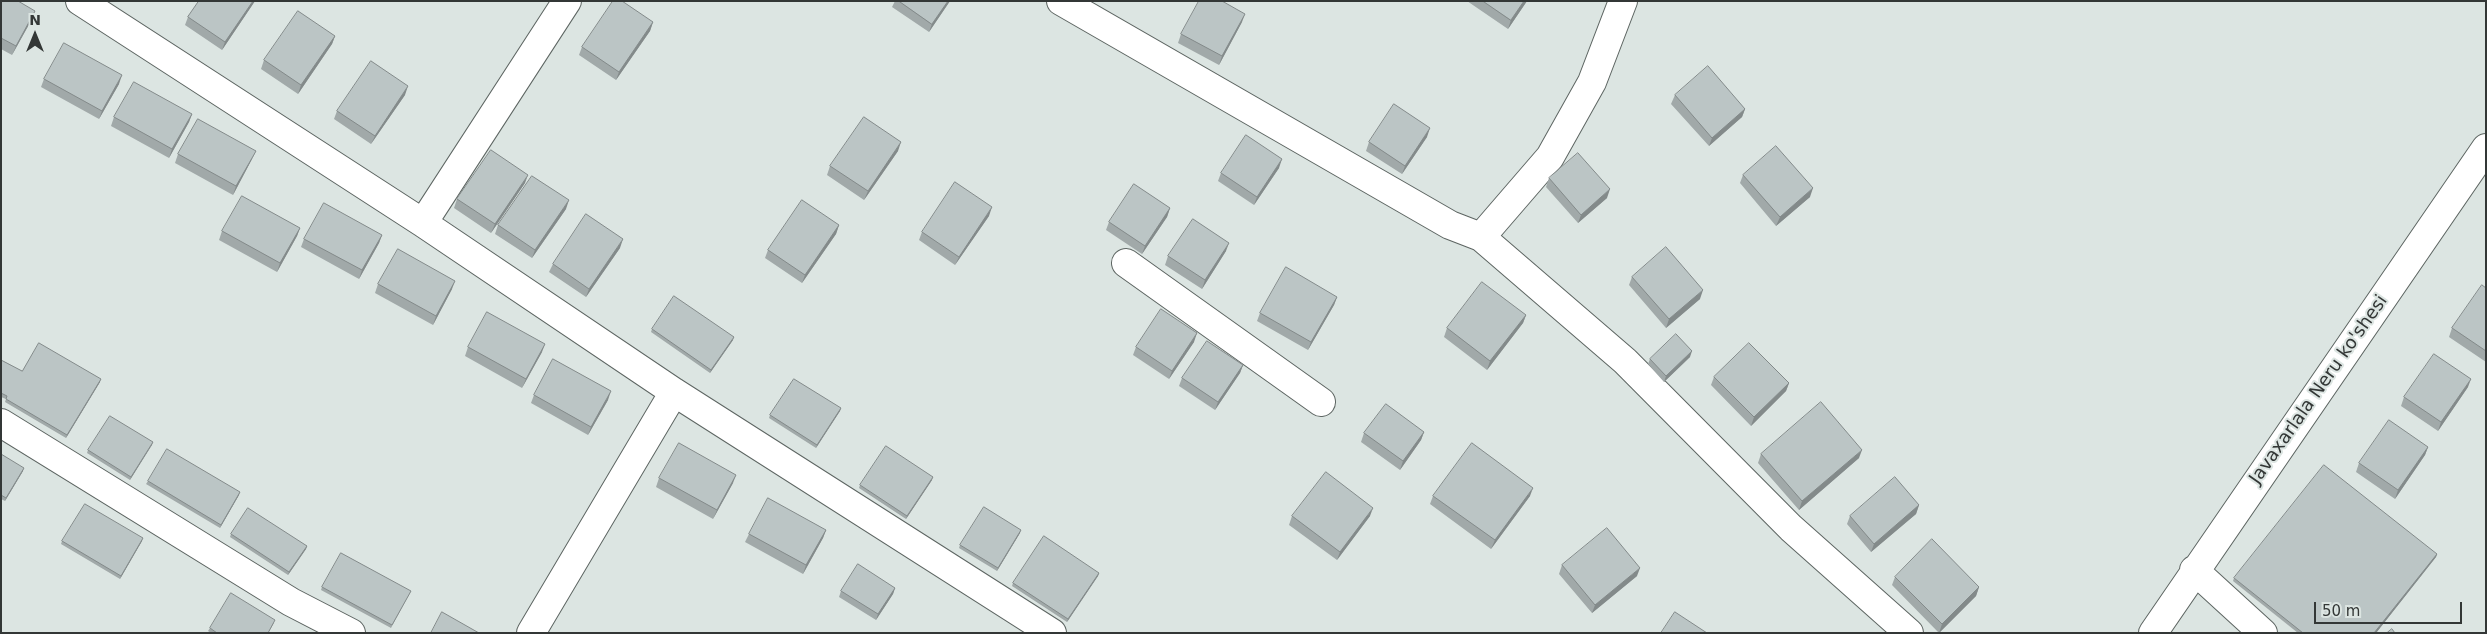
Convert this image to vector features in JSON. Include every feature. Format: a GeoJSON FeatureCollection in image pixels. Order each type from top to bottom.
{"type":"FeatureCollection","features":[{"type":"Feature","properties":{"kind":"street"},"geometry":{"type":"LineString","coordinates":[[80,1],[423,223],[674,392],[1052,633]]}},
{"type":"Feature","properties":{"kind":"street"},"geometry":{"type":"LineString","coordinates":[[423,223],[567,1]]}},
{"type":"Feature","properties":{"kind":"street"},"geometry":{"type":"LineString","coordinates":[[1061,1],[1450,225],[1481,237],[1625,360],[1791,528],[1909,633]]}},
{"type":"Feature","properties":{"kind":"street"},"geometry":{"type":"LineString","coordinates":[[1481,237],[1550,157],[1592,82],[1623,1]]}},
{"type":"Feature","properties":{"kind":"street","name":"Javaxarlala Neru ko'shesi"},"geometry":{"type":"LineString","coordinates":[[2154,633],[2194,570],[2486,148]]}},
{"type":"Feature","properties":{"kind":"street"},"geometry":{"type":"LineString","coordinates":[[1126,263],[1321,402]]}},
{"type":"Feature","properties":{"kind":"street"},"geometry":{"type":"LineString","coordinates":[[531,633],[674,392]]}},
{"type":"Feature","properties":{"kind":"street"},"geometry":{"type":"LineString","coordinates":[[1,423],[290,602],[351,633]]}},
{"type":"Feature","properties":{"kind":"street"},"geometry":{"type":"LineString","coordinates":[[2194,570],[2263,633]]}},
{"type":"Feature","properties":{"kind":"building"},"geometry":{"type":"Polygon","coordinates":[[[1,1],[18,1],[35,11],[16,46],[1,38],[1,1]]]}},
{"type":"Feature","properties":{"kind":"building"},"geometry":{"type":"Polygon","coordinates":[[[199,1],[253,1],[225,42],[188,17],[199,1]]]}},
{"type":"Feature","properties":{"kind":"building"},"geometry":{"type":"Polygon","coordinates":[[[613,1],[622,1],[653,22],[619,72],[582,47],[613,1]]]}},
{"type":"Feature","properties":{"kind":"building"},"geometry":{"type":"Polygon","coordinates":[[[899,1],[948,1],[932,24],[899,1]]]}},
{"type":"Feature","properties":{"kind":"building"},"geometry":{"type":"Polygon","coordinates":[[[1199,1],[1222,1],[1245,14],[1222,56],[1181,34],[1199,1]]]}},
{"type":"Feature","properties":{"kind":"building"},"geometry":{"type":"Polygon","coordinates":[[[1483,1],[1524,1],[1511,20],[1483,1]]]}},
{"type":"Feature","properties":{"kind":"building"},"geometry":{"type":"Polygon","coordinates":[[[298,11],[335,36],[301,85],[264,60],[298,11]]]}},
{"type":"Feature","properties":{"kind":"building"},"geometry":{"type":"Polygon","coordinates":[[[64,43],[122,75],[102,111],[44,79],[64,43]]]}},
{"type":"Feature","properties":{"kind":"building"},"geometry":{"type":"Polygon","coordinates":[[[371,61],[408,86],[375,136],[337,111],[371,61]]]}},
{"type":"Feature","properties":{"kind":"building"},"geometry":{"type":"Polygon","coordinates":[[[1708,66],[1745,109],[1712,138],[1675,95],[1708,66]]]}},
{"type":"Feature","properties":{"kind":"building"},"geometry":{"type":"Polygon","coordinates":[[[134,82],[192,114],[172,149],[114,117],[134,82]]]}},
{"type":"Feature","properties":{"kind":"building"},"geometry":{"type":"Polygon","coordinates":[[[1394,104],[1430,128],[1405,166],[1369,142],[1394,104]]]}},
{"type":"Feature","properties":{"kind":"building"},"geometry":{"type":"Polygon","coordinates":[[[864,117],[901,142],[868,191],[830,166],[864,117]]]}},
{"type":"Feature","properties":{"kind":"building"},"geometry":{"type":"Polygon","coordinates":[[[198,119],[256,151],[236,186],[178,154],[198,119]]]}},
{"type":"Feature","properties":{"kind":"building"},"geometry":{"type":"Polygon","coordinates":[[[1246,135],[1282,159],[1257,197],[1221,173],[1246,135]]]}},
{"type":"Feature","properties":{"kind":"building"},"geometry":{"type":"Polygon","coordinates":[[[1776,146],[1813,188],[1780,217],[1743,175],[1776,146]]]}},
{"type":"Feature","properties":{"kind":"building"},"geometry":{"type":"Polygon","coordinates":[[[491,150],[528,175],[495,224],[457,199],[491,150]]]}},
{"type":"Feature","properties":{"kind":"building"},"geometry":{"type":"Polygon","coordinates":[[[1578,153],[1610,189],[1581,215],[1549,178],[1578,153]]]}},
{"type":"Feature","properties":{"kind":"building"},"geometry":{"type":"Polygon","coordinates":[[[532,176],[569,200],[535,250],[498,225],[532,176]]]}},
{"type":"Feature","properties":{"kind":"building"},"geometry":{"type":"Polygon","coordinates":[[[955,182],[992,207],[959,257],[922,232],[955,182]]]}},
{"type":"Feature","properties":{"kind":"building"},"geometry":{"type":"Polygon","coordinates":[[[1134,184],[1170,208],[1145,246],[1109,222],[1134,184]]]}},
{"type":"Feature","properties":{"kind":"building"},"geometry":{"type":"Polygon","coordinates":[[[242,196],[300,228],[280,263],[222,231],[242,196]]]}},
{"type":"Feature","properties":{"kind":"building"},"geometry":{"type":"Polygon","coordinates":[[[802,200],[839,225],[805,275],[768,250],[802,200]]]}},
{"type":"Feature","properties":{"kind":"building"},"geometry":{"type":"Polygon","coordinates":[[[324,203],[382,235],[362,270],[304,239],[324,203]]]}},
{"type":"Feature","properties":{"kind":"building"},"geometry":{"type":"Polygon","coordinates":[[[586,214],[623,239],[589,289],[553,264],[586,214]]]}},
{"type":"Feature","properties":{"kind":"building"},"geometry":{"type":"Polygon","coordinates":[[[1193,219],[1229,243],[1205,280],[1168,256],[1193,219]]]}},
{"type":"Feature","properties":{"kind":"building"},"geometry":{"type":"Polygon","coordinates":[[[1666,247],[1703,290],[1669,319],[1632,277],[1666,247]]]}},
{"type":"Feature","properties":{"kind":"building"},"geometry":{"type":"Polygon","coordinates":[[[398,249],[455,281],[436,316],[378,284],[398,249]]]}},
{"type":"Feature","properties":{"kind":"building"},"geometry":{"type":"Polygon","coordinates":[[[1286,267],[1337,297],[1311,342],[1260,313],[1286,267]]]}},
{"type":"Feature","properties":{"kind":"building"},"geometry":{"type":"Polygon","coordinates":[[[1482,282],[1526,315],[1490,361],[1447,328],[1482,282]]]}},
{"type":"Feature","properties":{"kind":"building"},"geometry":{"type":"Polygon","coordinates":[[[2482,285],[2486,288],[2486,351],[2452,328],[2482,285]]]}},
{"type":"Feature","properties":{"kind":"building"},"geometry":{"type":"Polygon","coordinates":[[[674,296],[734,337],[711,370],[652,329],[674,296]]]}},
{"type":"Feature","properties":{"kind":"building"},"geometry":{"type":"Polygon","coordinates":[[[1161,309],[1197,333],[1172,371],[1136,347],[1161,309]]]}},
{"type":"Feature","properties":{"kind":"building"},"geometry":{"type":"Polygon","coordinates":[[[487,312],[545,344],[526,379],[468,347],[487,312]]]}},
{"type":"Feature","properties":{"kind":"building"},"geometry":{"type":"Polygon","coordinates":[[[1676,334],[1692,351],[1666,376],[1650,359],[1676,334]]]}},
{"type":"Feature","properties":{"kind":"building"},"geometry":{"type":"Polygon","coordinates":[[[1207,341],[1243,365],[1218,402],[1182,378],[1207,341]]]}},
{"type":"Feature","properties":{"kind":"building"},"geometry":{"type":"Polygon","coordinates":[[[39,343],[101,379],[67,435],[6,399],[7,396],[1,393],[1,360],[22,371],[39,343]]]}},
{"type":"Feature","properties":{"kind":"building"},"geometry":{"type":"Polygon","coordinates":[[[1749,343],[1789,383],[1754,417],[1714,377],[1749,343]]]}},
{"type":"Feature","properties":{"kind":"building"},"geometry":{"type":"Polygon","coordinates":[[[2434,354],[2471,379],[2441,422],[2404,397],[2434,354]]]}},
{"type":"Feature","properties":{"kind":"building"},"geometry":{"type":"Polygon","coordinates":[[[553,359],[611,391],[591,427],[534,395],[553,359]]]}},
{"type":"Feature","properties":{"kind":"building"},"geometry":{"type":"Polygon","coordinates":[[[794,379],[841,408],[817,445],[770,415],[794,379]]]}},
{"type":"Feature","properties":{"kind":"building"},"geometry":{"type":"Polygon","coordinates":[[[1821,402],[1862,450],[1802,501],[1761,454],[1821,402]]]}},
{"type":"Feature","properties":{"kind":"building"},"geometry":{"type":"Polygon","coordinates":[[[1386,404],[1424,432],[1403,461],[1364,433],[1386,404]]]}},
{"type":"Feature","properties":{"kind":"building"},"geometry":{"type":"Polygon","coordinates":[[[110,416],[153,442],[131,477],[88,450],[110,416]]]}},
{"type":"Feature","properties":{"kind":"building"},"geometry":{"type":"Polygon","coordinates":[[[2389,420],[2428,447],[2398,490],[2359,463],[2389,420]]]}},
{"type":"Feature","properties":{"kind":"building"},"geometry":{"type":"Polygon","coordinates":[[[679,443],[736,475],[717,510],[659,478],[679,443]]]}},
{"type":"Feature","properties":{"kind":"building"},"geometry":{"type":"Polygon","coordinates":[[[1472,443],[1533,488],[1495,540],[1433,496],[1472,443]]]}},
{"type":"Feature","properties":{"kind":"building"},"geometry":{"type":"Polygon","coordinates":[[[886,446],[933,477],[907,516],[860,485],[886,446]]]}},
{"type":"Feature","properties":{"kind":"building"},"geometry":{"type":"Polygon","coordinates":[[[167,449],[240,492],[221,525],[148,481],[167,449]]]}},
{"type":"Feature","properties":{"kind":"building"},"geometry":{"type":"Polygon","coordinates":[[[1,454],[24,468],[6,498],[1,495],[1,454]]]}},
{"type":"Feature","properties":{"kind":"building"},"geometry":{"type":"Polygon","coordinates":[[[2324,465],[2437,554],[2374,633],[2303,633],[2234,578],[2324,465]]]}},
{"type":"Feature","properties":{"kind":"building"},"geometry":{"type":"Polygon","coordinates":[[[1326,472],[1373,508],[1340,552],[1292,516],[1326,472]]]}},
{"type":"Feature","properties":{"kind":"building"},"geometry":{"type":"Polygon","coordinates":[[[1895,477],[1919,505],[1874,544],[1850,516],[1895,477]]]}},
{"type":"Feature","properties":{"kind":"building"},"geometry":{"type":"Polygon","coordinates":[[[768,498],[826,530],[806,565],[749,534],[768,498]]]}},
{"type":"Feature","properties":{"kind":"building"},"geometry":{"type":"Polygon","coordinates":[[[85,504],[143,538],[121,576],[62,541],[85,504]]]}},
{"type":"Feature","properties":{"kind":"building"},"geometry":{"type":"Polygon","coordinates":[[[984,507],[1021,530],[998,568],[960,545],[984,507]]]}},
{"type":"Feature","properties":{"kind":"building"},"geometry":{"type":"Polygon","coordinates":[[[248,508],[307,546],[289,572],[231,534],[248,508]]]}},
{"type":"Feature","properties":{"kind":"building"},"geometry":{"type":"Polygon","coordinates":[[[1607,528],[1640,568],[1595,605],[1562,565],[1607,528]]]}},
{"type":"Feature","properties":{"kind":"building"},"geometry":{"type":"Polygon","coordinates":[[[1044,536],[1099,573],[1068,619],[1013,583],[1044,536]]]}},
{"type":"Feature","properties":{"kind":"building"},"geometry":{"type":"Polygon","coordinates":[[[1932,539],[1979,587],[1942,624],[1895,577],[1932,539]]]}},
{"type":"Feature","properties":{"kind":"building"},"geometry":{"type":"Polygon","coordinates":[[[341,553],[411,591],[392,625],[322,587],[341,553]]]}},
{"type":"Feature","properties":{"kind":"building"},"geometry":{"type":"Polygon","coordinates":[[[858,564],[895,588],[878,614],[841,591],[858,564]]]}},
{"type":"Feature","properties":{"kind":"building"},"geometry":{"type":"Polygon","coordinates":[[[231,593],[275,620],[268,633],[217,633],[210,628],[231,593]]]}},
{"type":"Feature","properties":{"kind":"building"},"geometry":{"type":"Polygon","coordinates":[[[442,612],[479,633],[431,633],[442,612]]]}},
{"type":"Feature","properties":{"kind":"building"},"geometry":{"type":"Polygon","coordinates":[[[1675,612],[1707,633],[1661,633],[1675,612]]]}},
{"type":"Feature","properties":{"kind":"building"},"geometry":{"type":"Polygon","coordinates":[[[2392,629],[2395,633],[2387,633],[2392,629]]]}}]}
